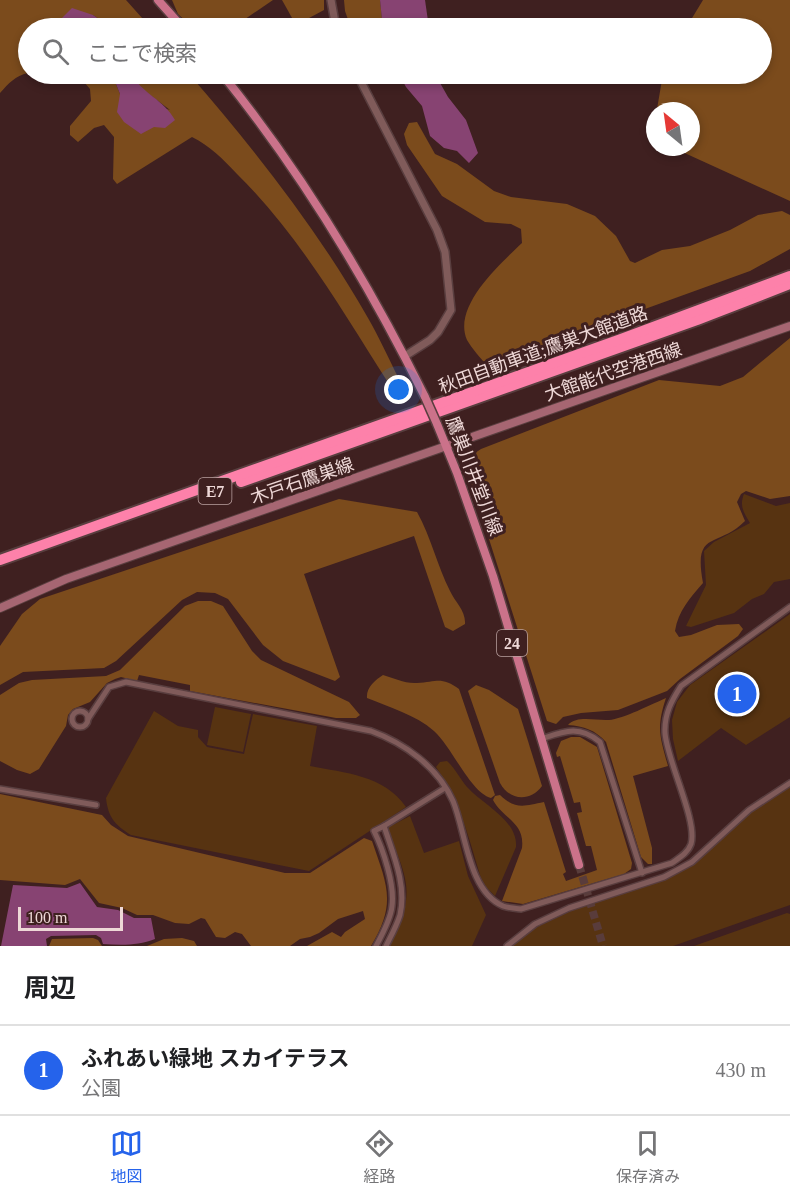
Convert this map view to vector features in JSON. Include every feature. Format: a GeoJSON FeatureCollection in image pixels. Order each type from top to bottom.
{"type":"FeatureCollection","features":[{"type":"Feature","properties":{"kind":"highway","name":"秋田自動車道;鷹巣大館道路"},"geometry":{"type":"LineString","coordinates":[[0,560],[632,336],[790,276]]}},
{"type":"Feature","properties":{"kind":"highway","name":"秋田自動車道;鷹巣大館道路"},"geometry":{"type":"LineString","coordinates":[[0,568],[676,328],[790,284]]}},
{"type":"Feature","properties":{"kind":"main road"},"geometry":{"type":"LineString","coordinates":[[158,0],[174,18]]}},
{"type":"Feature","properties":{"kind":"main road","name":"鷹巣川井堂川線"},"geometry":{"type":"LineString","coordinates":[[230,84],[272,140],[333,230],[356,267],[425,397],[446,446],[493,576],[579,865]]}},
{"type":"Feature","properties":{"kind":"main road","name":"大館能代空港西線"},"geometry":{"type":"LineString","coordinates":[[446,446],[790,326]]}},
{"type":"Feature","properties":{"kind":"main road","name":"木戸石鷹巣線"},"geometry":{"type":"LineString","coordinates":[[0,608],[66,579],[446,446]]}},
{"type":"Feature","properties":{"kind":"street"},"geometry":{"type":"LineString","coordinates":[[331,0],[334,18]]}},
{"type":"Feature","properties":{"kind":"street"},"geometry":{"type":"LineString","coordinates":[[362,84],[428,212],[445,252],[451,310],[438,332],[405,356]]}},
{"type":"Feature","properties":{"kind":"street"},"geometry":{"type":"LineString","coordinates":[[88,719],[110,687],[126,682],[387,736],[417,756],[445,788],[452,801],[479,884],[486,895],[503,906],[521,909],[642,873],[672,863],[684,855],[692,836],[665,732],[670,704],[681,686],[790,608]]}},
{"type":"Feature","properties":{"kind":"street"},"geometry":{"type":"LineString","coordinates":[[541,739],[581,730],[600,742],[642,873]]}},
{"type":"Feature","properties":{"kind":"street"},"geometry":{"type":"LineString","coordinates":[[507,946],[535,924],[569,908],[664,877],[692,862],[748,810],[790,783]]}},
{"type":"Feature","properties":{"kind":"street"},"geometry":{"type":"LineString","coordinates":[[376,946],[392,907],[393,893],[388,870],[374,831],[445,788]]}},
{"type":"Feature","properties":{"kind":"street"},"geometry":{"type":"LineString","coordinates":[[0,789],[96,805]]}},
{"type":"Feature","properties":{"kind":"street"},"geometry":{"type":"LineString","coordinates":[[384,826],[400,880],[402,896],[399,915],[386,946]]}},
{"type":"Feature","properties":{"kind":"shaded area"},"geometry":{"type":"Polygon","coordinates":[[[0,0],[126,0],[142,18],[97,18],[93,15],[82,18],[18,18],[18,77],[0,93],[0,0]]]}},
{"type":"Feature","properties":{"kind":"shaded area"},"geometry":{"type":"Polygon","coordinates":[[[172,0],[273,0],[247,18],[182,18],[172,0]]]}},
{"type":"Feature","properties":{"kind":"shaded area"},"geometry":{"type":"Polygon","coordinates":[[[282,0],[324,0],[324,10],[309,18],[292,18],[282,0]]]}},
{"type":"Feature","properties":{"kind":"shaded area"},"geometry":{"type":"Polygon","coordinates":[[[344,0],[380,0],[382,18],[347,18],[344,0]]]}},
{"type":"Feature","properties":{"kind":"shaded area"},"geometry":{"type":"Polygon","coordinates":[[[380,0],[425,0],[428,18],[382,18],[380,0]]]}},
{"type":"Feature","properties":{"kind":"shaded area"},"geometry":{"type":"Polygon","coordinates":[[[703,0],[790,0],[790,201],[691,156],[700,156],[700,102],[658,102],[661,84],[772,84],[772,18],[692,18],[703,0]]]}},
{"type":"Feature","properties":{"kind":"shaded area"},"geometry":{"type":"Polygon","coordinates":[[[72,8],[97,18],[62,18],[72,8]]]}},
{"type":"Feature","properties":{"kind":"shaded area"},"geometry":{"type":"Polygon","coordinates":[[[86,84],[116,84],[120,94],[170,110],[136,84],[197,84],[238,132],[307,222],[349,285],[399,379],[389,384],[300,248],[232,168],[205,144],[192,137],[117,184],[113,179],[114,137],[104,125],[94,128],[78,142],[70,135],[70,126],[91,101],[90,89],[86,84]]]}},
{"type":"Feature","properties":{"kind":"shaded area"},"geometry":{"type":"Polygon","coordinates":[[[116,84],[139,84],[165,107],[175,120],[165,128],[154,127],[141,134],[124,122],[117,112],[120,94],[116,84]]]}},
{"type":"Feature","properties":{"kind":"shaded area"},"geometry":{"type":"Polygon","coordinates":[[[404,84],[441,84],[466,120],[478,153],[469,163],[457,151],[444,148],[430,136],[422,106],[404,84]]]}},
{"type":"Feature","properties":{"kind":"shaded area"},"geometry":{"type":"Polygon","coordinates":[[[417,122],[435,154],[457,164],[494,191],[511,197],[567,204],[595,216],[616,236],[630,261],[635,263],[662,250],[690,246],[730,230],[758,215],[782,211],[790,215],[790,249],[750,271],[487,366],[467,340],[464,327],[466,313],[481,286],[522,243],[521,229],[511,224],[485,222],[442,196],[407,145],[404,134],[409,123],[417,122]]]}},
{"type":"Feature","properties":{"kind":"shaded area"},"geometry":{"type":"Polygon","coordinates":[[[790,338],[790,496],[770,499],[746,491],[741,494],[737,502],[745,521],[705,547],[701,554],[703,583],[682,611],[675,631],[679,637],[717,625],[739,624],[743,629],[738,636],[667,691],[618,710],[563,717],[556,724],[547,721],[467,470],[472,455],[481,449],[659,380],[720,386],[743,377],[790,338]]]}},
{"type":"Feature","properties":{"kind":"shaded area"},"geometry":{"type":"Polygon","coordinates":[[[744,494],[776,506],[790,503],[790,579],[774,582],[764,594],[752,599],[734,613],[691,627],[686,626],[706,585],[704,551],[714,542],[750,523],[742,506],[744,494]]]}},
{"type":"Feature","properties":{"kind":"shaded area"},"geometry":{"type":"Polygon","coordinates":[[[339,499],[417,512],[445,581],[462,611],[465,624],[453,631],[445,627],[414,536],[304,574],[340,677],[335,681],[283,661],[263,645],[228,599],[215,593],[197,592],[182,600],[116,661],[104,668],[23,672],[0,685],[0,646],[22,614],[40,599],[339,499]]]}},
{"type":"Feature","properties":{"kind":"shaded area"},"geometry":{"type":"Polygon","coordinates":[[[198,601],[211,601],[223,606],[252,651],[261,660],[349,702],[360,715],[356,718],[336,718],[190,691],[190,685],[139,675],[137,681],[121,677],[107,683],[90,702],[73,709],[68,715],[66,726],[39,769],[30,774],[0,761],[0,695],[19,683],[32,680],[106,676],[120,670],[185,606],[198,601]]]}},
{"type":"Feature","properties":{"kind":"shaded area"},"geometry":{"type":"Polygon","coordinates":[[[790,614],[790,717],[746,745],[721,728],[678,761],[672,720],[677,702],[690,685],[790,614]]]}},
{"type":"Feature","properties":{"kind":"shaded area"},"geometry":{"type":"Polygon","coordinates":[[[383,675],[413,683],[443,681],[459,689],[495,795],[491,798],[476,787],[441,738],[427,725],[367,698],[374,682],[383,675]]]}},
{"type":"Feature","properties":{"kind":"shaded area"},"geometry":{"type":"Polygon","coordinates":[[[476,685],[489,690],[518,709],[542,786],[532,795],[515,796],[504,789],[500,783],[468,691],[476,685]]]}},
{"type":"Feature","properties":{"kind":"shaded area"},"geometry":{"type":"Polygon","coordinates":[[[666,698],[660,732],[668,766],[633,776],[652,848],[652,864],[648,864],[641,857],[606,742],[589,729],[568,725],[582,719],[615,719],[666,698]]]}},
{"type":"Feature","properties":{"kind":"shaded area"},"geometry":{"type":"Polygon","coordinates":[[[215,707],[251,714],[243,752],[207,745],[215,707]]]}},
{"type":"Feature","properties":{"kind":"shaded area"},"geometry":{"type":"Polygon","coordinates":[[[154,711],[178,726],[198,730],[198,737],[207,747],[244,754],[253,714],[317,726],[310,766],[363,777],[375,782],[397,796],[406,807],[309,871],[131,835],[113,820],[106,798],[154,711]]]}},
{"type":"Feature","properties":{"kind":"shaded area"},"geometry":{"type":"Polygon","coordinates":[[[571,737],[580,737],[597,747],[632,863],[631,869],[624,874],[523,904],[502,901],[522,848],[522,839],[517,826],[493,800],[495,796],[500,795],[520,806],[544,802],[566,872],[563,874],[566,881],[597,870],[591,846],[586,846],[577,813],[582,812],[580,802],[574,803],[560,756],[557,757],[556,753],[561,741],[571,737]]]}},
{"type":"Feature","properties":{"kind":"shaded area"},"geometry":{"type":"Polygon","coordinates":[[[447,761],[467,787],[506,821],[515,837],[516,847],[495,896],[481,878],[458,807],[436,767],[440,762],[447,761]]]}},
{"type":"Feature","properties":{"kind":"shaded area"},"geometry":{"type":"Polygon","coordinates":[[[790,786],[790,905],[673,946],[511,946],[537,927],[571,911],[664,880],[696,863],[748,814],[790,786]]]}},
{"type":"Feature","properties":{"kind":"shaded area"},"geometry":{"type":"Polygon","coordinates":[[[0,794],[102,815],[111,825],[128,836],[285,873],[310,873],[364,838],[372,841],[385,882],[387,905],[384,918],[371,946],[307,946],[332,932],[341,937],[365,919],[363,911],[338,919],[319,933],[300,939],[290,946],[251,946],[242,934],[235,932],[225,938],[216,937],[205,919],[201,918],[189,924],[175,923],[153,915],[137,915],[122,908],[99,903],[80,879],[65,885],[0,880],[0,794]]]}},
{"type":"Feature","properties":{"kind":"shaded area"},"geometry":{"type":"Polygon","coordinates":[[[410,816],[424,853],[459,841],[468,876],[486,915],[472,946],[390,946],[404,913],[407,892],[401,864],[387,828],[410,816]]]}},
{"type":"Feature","properties":{"kind":"shaded area"},"geometry":{"type":"Polygon","coordinates":[[[80,883],[97,907],[118,910],[134,918],[151,918],[155,939],[136,944],[116,945],[103,944],[101,938],[96,935],[51,936],[46,939],[47,946],[1,946],[13,885],[67,888],[80,883]]]}},
{"type":"Feature","properties":{"kind":"shaded area"},"geometry":{"type":"Polygon","coordinates":[[[787,913],[790,914],[790,946],[694,946],[787,913]]]}},
{"type":"Feature","properties":{"kind":"shaded area"},"geometry":{"type":"Polygon","coordinates":[[[93,938],[98,940],[102,946],[49,946],[52,939],[93,938]]]}},
{"type":"Feature","properties":{"kind":"shaded area"},"geometry":{"type":"Polygon","coordinates":[[[182,938],[194,941],[197,946],[147,946],[164,939],[182,938]]]}},
{"type":"Feature","properties":{"kind":"tunnel"},"geometry":{"type":"LineString","coordinates":[[579,865],[603,946]]}},
{"type":"Feature","properties":{"kind":"place","name":"ふれあい緑地 スカイテラス"},"geometry":{"type":"Point","coordinates":[737,694]}}]}
